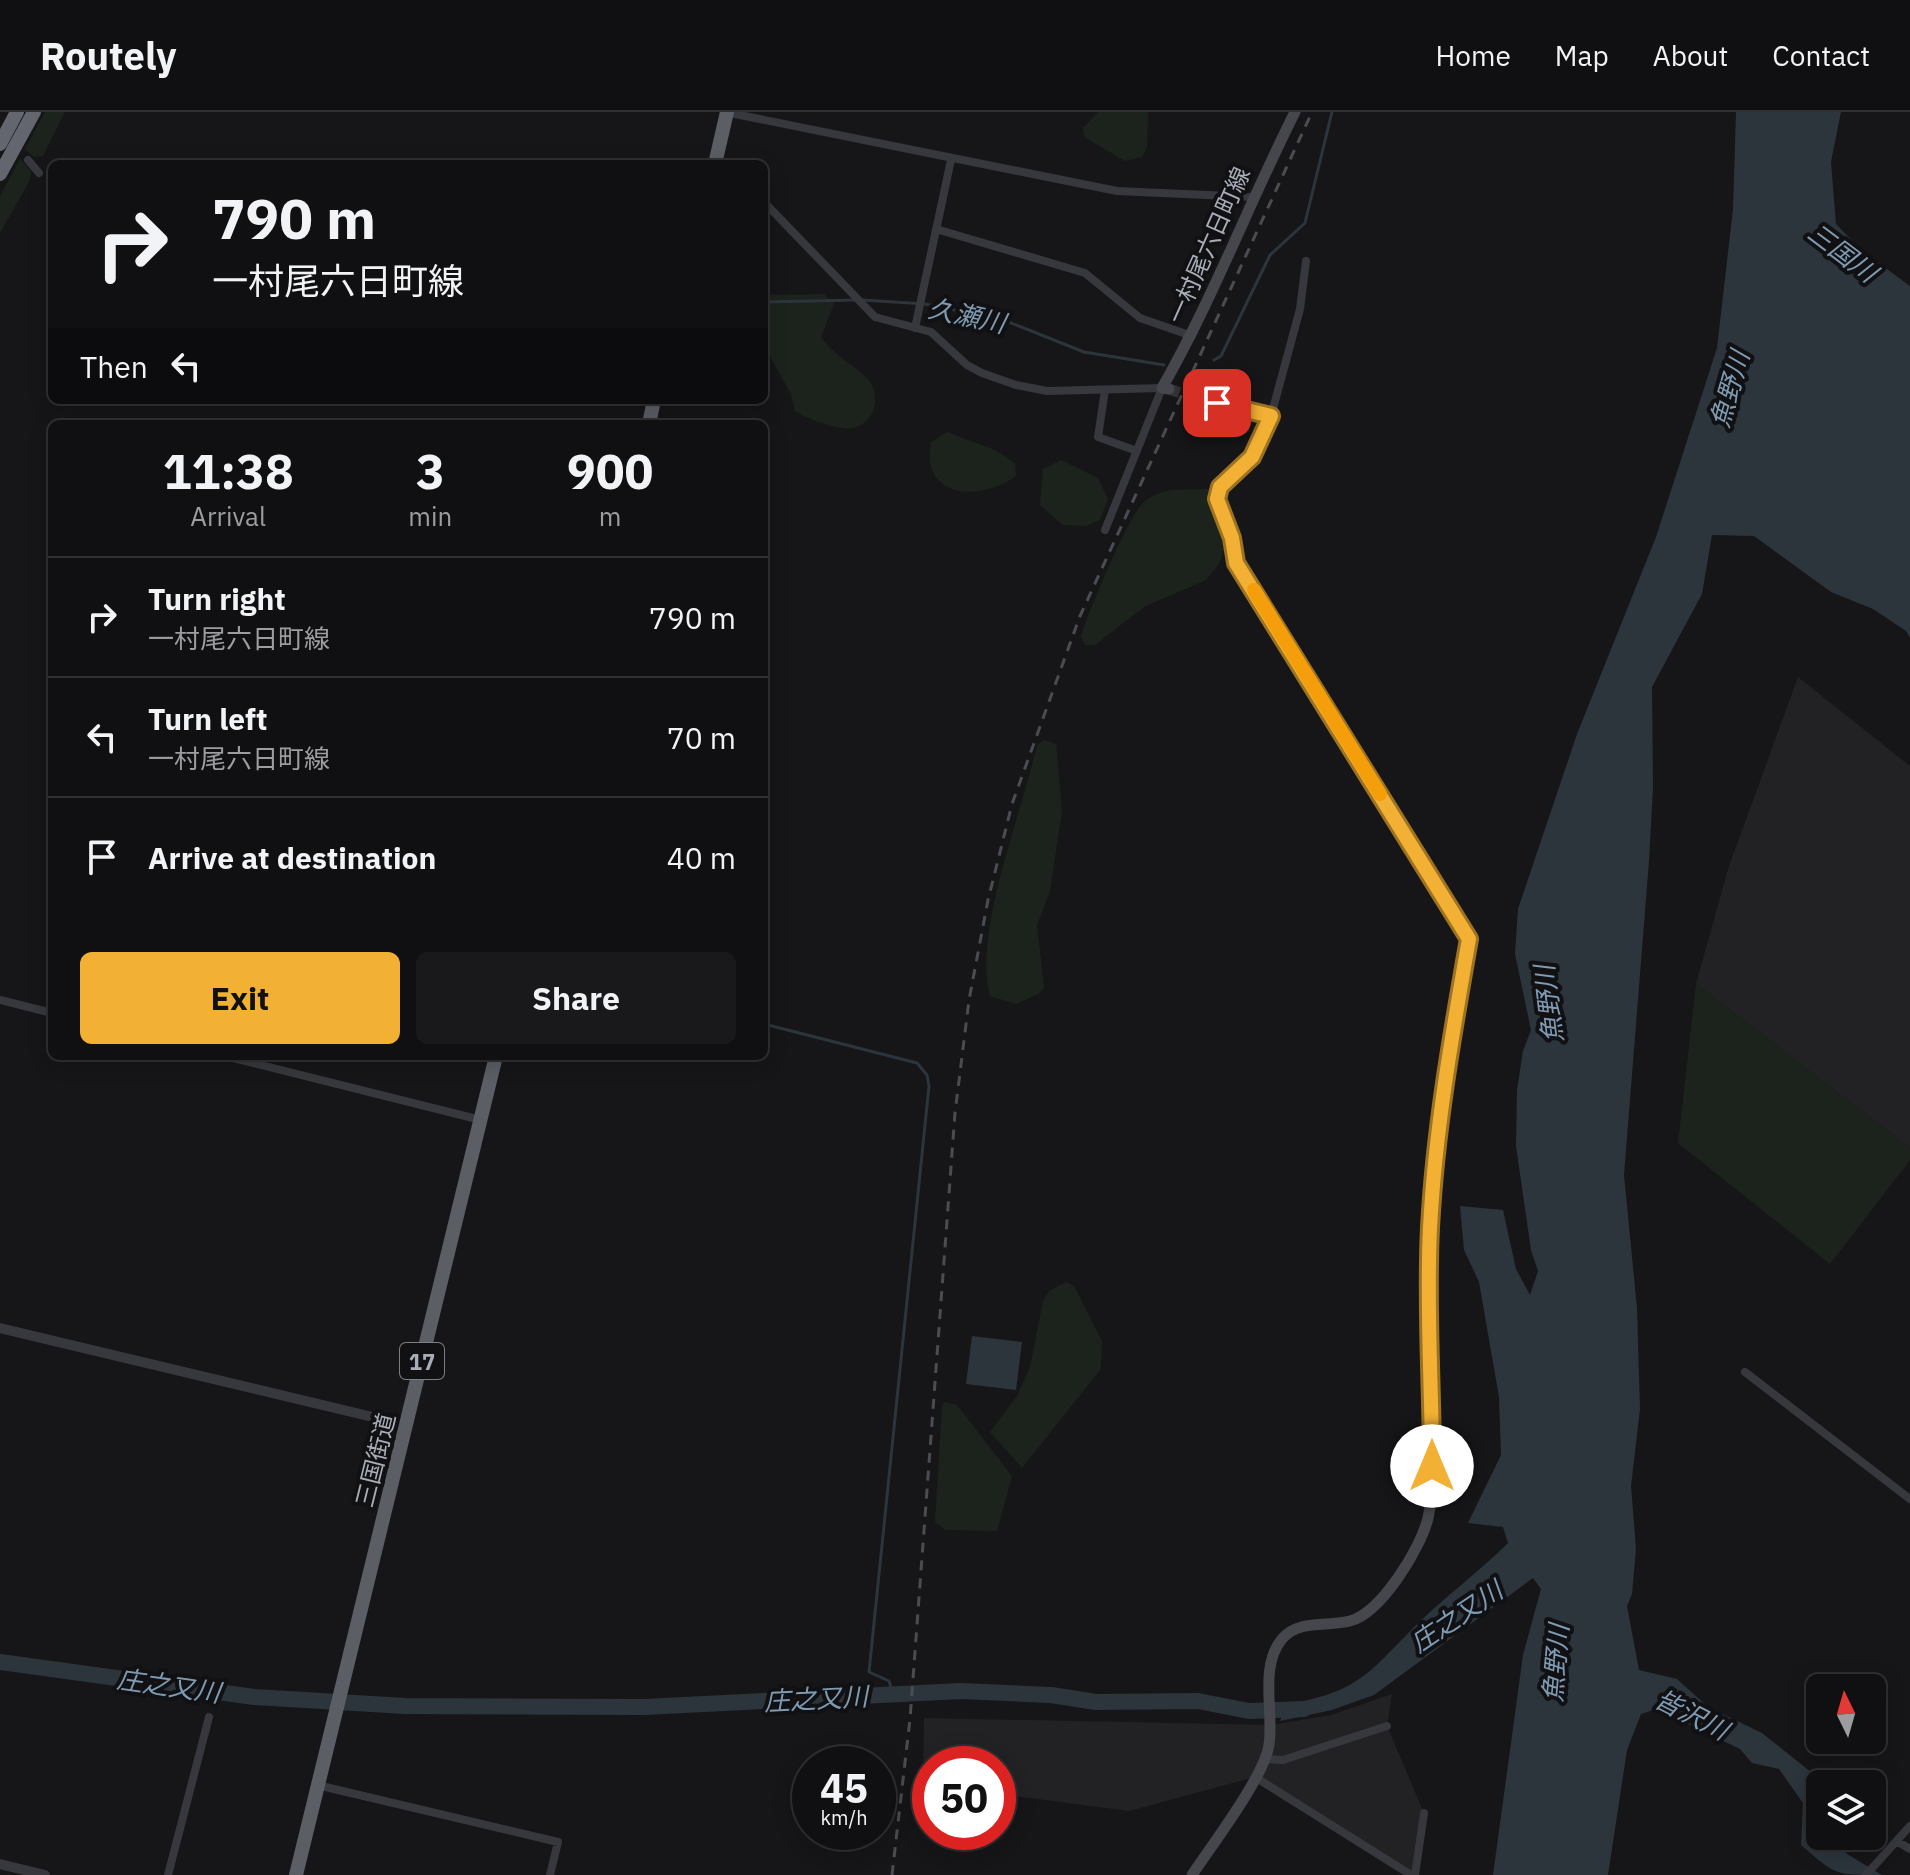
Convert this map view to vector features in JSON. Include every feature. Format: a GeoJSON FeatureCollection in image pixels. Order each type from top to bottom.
{"type":"FeatureCollection","features":[{"type":"Feature","properties":{"kind":"highway"},"geometry":{"type":"LineString","coordinates":[[0,144],[17,112]]}},
{"type":"Feature","properties":{"kind":"highway"},"geometry":{"type":"LineString","coordinates":[[0,174],[34,112]]}},
{"type":"Feature","properties":{"kind":"highway"},"geometry":{"type":"LineString","coordinates":[[718,160],[726,112]]}},
{"type":"Feature","properties":{"kind":"highway","name":"三国街道"},"geometry":{"type":"LineString","coordinates":[[296,1875],[495,1060]]}},
{"type":"Feature","properties":{"kind":"main road","name":"一村尾六日町線"},"geometry":{"type":"LineString","coordinates":[[1166,388],[1252,197],[1295,112]]}},
{"type":"Feature","properties":{"kind":"main road"},"geometry":{"type":"LineString","coordinates":[[1189,396],[1271,416],[1252,457],[1220,487],[1217,499],[1232,538],[1236,563],[1469,939],[1443,1092],[1434,1174],[1428,1303],[1432,1410],[1432,1493],[1428,1520],[1418,1543],[1377,1605],[1351,1621],[1295,1627],[1273,1653],[1271,1725],[1265,1759],[1192,1875]]}},
{"type":"Feature","properties":{"kind":"street"},"geometry":{"type":"LineString","coordinates":[[726,112],[951,160],[1117,191],[1252,197]]}},
{"type":"Feature","properties":{"kind":"street"},"geometry":{"type":"LineString","coordinates":[[28,160],[39,173]]}},
{"type":"Feature","properties":{"kind":"street"},"geometry":{"type":"LineString","coordinates":[[915,328],[951,160]]}},
{"type":"Feature","properties":{"kind":"street"},"geometry":{"type":"LineString","coordinates":[[768,206],[867,309],[885,321],[931,332],[967,365],[1016,385],[1047,391],[1166,388],[1105,530]]}},
{"type":"Feature","properties":{"kind":"street"},"geometry":{"type":"LineString","coordinates":[[936,229],[1085,273],[1140,318],[1192,336]]}},
{"type":"Feature","properties":{"kind":"street"},"geometry":{"type":"LineString","coordinates":[[1271,416],[1300,309],[1306,261]]}},
{"type":"Feature","properties":{"kind":"street"},"geometry":{"type":"LineString","coordinates":[[1105,390],[1098,437],[1137,451]]}},
{"type":"Feature","properties":{"kind":"street"},"geometry":{"type":"LineString","coordinates":[[0,1000],[48,1012]]}},
{"type":"Feature","properties":{"kind":"street"},"geometry":{"type":"LineString","coordinates":[[241,1060],[481,1120]]}},
{"type":"Feature","properties":{"kind":"street"},"geometry":{"type":"LineString","coordinates":[[0,1328],[406,1425]]}},
{"type":"Feature","properties":{"kind":"street"},"geometry":{"type":"LineString","coordinates":[[1745,1372],[1910,1499]]}},
{"type":"Feature","properties":{"kind":"street"},"geometry":{"type":"LineString","coordinates":[[168,1875],[209,1717]]}},
{"type":"Feature","properties":{"kind":"street"},"geometry":{"type":"LineString","coordinates":[[1265,1759],[1283,1760],[1387,1726]]}},
{"type":"Feature","properties":{"kind":"street"},"geometry":{"type":"LineString","coordinates":[[1255,1777],[1413,1875],[1424,1813]]}},
{"type":"Feature","properties":{"kind":"street"},"geometry":{"type":"LineString","coordinates":[[317,1785],[558,1842],[550,1875]]}},
{"type":"Feature","properties":{"kind":"street"},"geometry":{"type":"LineString","coordinates":[[1866,1875],[1910,1826]]}},
{"type":"Feature","properties":{"kind":"street"},"geometry":{"type":"LineString","coordinates":[[1898,1842],[1910,1849]]}},
{"type":"Feature","properties":{"kind":"street"},"geometry":{"type":"LineString","coordinates":[[0,1864],[40,1874]]}},
{"type":"Feature","properties":{"kind":"shaded area"},"geometry":{"type":"Polygon","coordinates":[[[45,112],[65,112],[43,156],[34,157],[25,149],[45,112]]]}},
{"type":"Feature","properties":{"kind":"shaded area"},"geometry":{"type":"Polygon","coordinates":[[[1098,112],[1148,112],[1147,147],[1142,157],[1125,161],[1084,137],[1083,128],[1098,112]]]}},
{"type":"Feature","properties":{"kind":"shaded area"},"geometry":{"type":"Polygon","coordinates":[[[20,159],[31,171],[30,180],[0,233],[0,196],[20,159]]]}},
{"type":"Feature","properties":{"kind":"shaded area"},"geometry":{"type":"Polygon","coordinates":[[[824,294],[834,304],[821,337],[871,383],[874,408],[866,421],[859,426],[842,428],[795,411],[791,394],[768,353],[768,295],[824,294]]]}},
{"type":"Feature","properties":{"kind":"shaded area"},"geometry":{"type":"Polygon","coordinates":[[[947,432],[995,450],[1015,463],[1016,476],[986,490],[971,492],[944,485],[935,475],[930,461],[931,442],[947,432]]]}},
{"type":"Feature","properties":{"kind":"shaded area"},"geometry":{"type":"Polygon","coordinates":[[[1061,460],[1098,478],[1108,499],[1100,520],[1086,526],[1063,525],[1040,505],[1043,469],[1061,460]]]}},
{"type":"Feature","properties":{"kind":"shaded area"},"geometry":{"type":"Polygon","coordinates":[[[1209,489],[1225,546],[1219,564],[1206,580],[1144,607],[1095,645],[1085,645],[1081,636],[1092,607],[1137,510],[1159,493],[1209,489]]]}},
{"type":"Feature","properties":{"kind":"shaded area"},"geometry":{"type":"Polygon","coordinates":[[[1798,677],[1910,766],[1910,1148],[1696,984],[1728,869],[1798,677]]]}},
{"type":"Feature","properties":{"kind":"shaded area"},"geometry":{"type":"Polygon","coordinates":[[[1044,740],[1056,744],[1062,811],[1050,891],[1037,925],[1044,988],[1016,1004],[990,996],[986,970],[988,940],[993,907],[1037,745],[1044,740]]]}},
{"type":"Feature","properties":{"kind":"shaded area"},"geometry":{"type":"Polygon","coordinates":[[[1696,984],[1910,1148],[1910,1160],[1830,1264],[1678,1143],[1696,984]]]}},
{"type":"Feature","properties":{"kind":"shaded area"},"geometry":{"type":"Polygon","coordinates":[[[1066,1282],[1074,1286],[1102,1341],[1101,1369],[1022,1468],[990,1432],[1017,1396],[1030,1367],[1043,1301],[1049,1291],[1066,1282]]]}},
{"type":"Feature","properties":{"kind":"shaded area"},"geometry":{"type":"Polygon","coordinates":[[[945,1402],[957,1405],[1012,1476],[997,1531],[945,1530],[935,1522],[942,1406],[945,1402]]]}},
{"type":"Feature","properties":{"kind":"shaded area"},"geometry":{"type":"Polygon","coordinates":[[[1392,1694],[1387,1726],[1424,1813],[1415,1875],[1255,1777],[1129,1811],[1016,1796],[1016,1746],[924,1746],[924,1718],[1271,1725],[1331,1715],[1392,1694]]]}},
{"type":"Feature","properties":{"kind":"water"},"geometry":{"type":"Polygon","coordinates":[[[1736,112],[1841,112],[1831,162],[1836,224],[1861,250],[1910,286],[1910,638],[1906,631],[1873,609],[1831,592],[1754,536],[1712,535],[1702,594],[1652,687],[1653,788],[1649,861],[1624,1175],[1637,1308],[1640,1409],[1631,1486],[1636,1549],[1632,1594],[1627,1606],[1639,1670],[1677,1679],[1708,1707],[1762,1733],[1808,1770],[1806,1770],[1806,1849],[1801,1845],[1803,1803],[1779,1769],[1752,1763],[1740,1749],[1656,1709],[1641,1714],[1627,1750],[1608,1875],[1493,1875],[1523,1655],[1541,1589],[1533,1578],[1374,1695],[1332,1710],[1280,1721],[1287,1704],[1336,1691],[1368,1673],[1429,1613],[1508,1543],[1503,1527],[1468,1523],[1501,1455],[1499,1397],[1479,1282],[1464,1250],[1460,1206],[1503,1210],[1516,1269],[1530,1295],[1538,1271],[1531,1250],[1516,1146],[1517,1090],[1523,1051],[1531,1030],[1515,954],[1518,909],[1577,734],[1656,537],[1717,348],[1733,209],[1736,112]]]}},
{"type":"Feature","properties":{"kind":"water"},"geometry":{"type":"Polygon","coordinates":[[[972,1336],[1022,1342],[1016,1390],[966,1384],[972,1336]]]}},
{"type":"Feature","properties":{"kind":"water"},"geometry":{"type":"Polygon","coordinates":[[[1807,1850],[1845,1850],[1882,1875],[1854,1875],[1829,1868],[1807,1850]]]}},
{"type":"Feature","properties":{"kind":"waterway","name":"久瀬川"},"geometry":{"type":"LineString","coordinates":[[1214,360],[1221,356],[1270,255],[1305,223],[1332,112]]}},
{"type":"Feature","properties":{"kind":"waterway","name":"久瀬川"},"geometry":{"type":"LineString","coordinates":[[768,302],[856,300]]}},
{"type":"Feature","properties":{"kind":"waterway","name":"久瀬川"},"geometry":{"type":"LineString","coordinates":[[863,300],[925,304],[1001,319],[1084,352],[1164,365]]}},
{"type":"Feature","properties":{"kind":"waterway"},"geometry":{"type":"LineString","coordinates":[[768,1025],[917,1063],[927,1075],[929,1086],[869,1672],[889,1681],[894,1696]]}},
{"type":"Feature","properties":{"kind":"waterway","name":"庄之又川"},"geometry":{"type":"LineString","coordinates":[[0,1662],[254,1697],[405,1706],[644,1707],[961,1691],[1051,1695],[1096,1702],[1198,1701],[1249,1711],[1304,1709]]}},
{"type":"Feature","properties":{"kind":"tunnel"},"geometry":{"type":"LineString","coordinates":[[1169,389],[1189,396]]}},
{"type":"Feature","properties":{"kind":"railway"},"geometry":{"type":"LineString","coordinates":[[892,1875],[910,1719],[955,1113],[969,1000],[988,900],[1012,804],[1080,616],[1312,112]]}},
{"type":"Feature","properties":{"kind":"slow traffic"},"geometry":{"type":"LineString","coordinates":[[1254,590],[1380,794]]}},
{"type":"Feature","properties":{"kind":"route"},"geometry":{"type":"LineString","coordinates":[[1217,403],[1271,416],[1262,442],[1252,457],[1225,479],[1217,499],[1232,538],[1236,563],[1469,939],[1443,1092],[1430,1230],[1428,1303],[1432,1466]]}},
{"type":"Feature","properties":{"kind":"water label","name":"三国川"},"geometry":{"type":"Point","coordinates":[1843,252]}},
{"type":"Feature","properties":{"kind":"water label","name":"魚野川"},"geometry":{"type":"Point","coordinates":[1729,389]}},
{"type":"Feature","properties":{"kind":"water label","name":"魚野川"},"geometry":{"type":"Point","coordinates":[1548,1004]}},
{"type":"Feature","properties":{"kind":"water label","name":"魚野川"},"geometry":{"type":"Point","coordinates":[1555,1663]}},
{"type":"Feature","properties":{"kind":"water label","name":"皆沢川"},"geometry":{"type":"Point","coordinates":[1692,1714]}}]}
